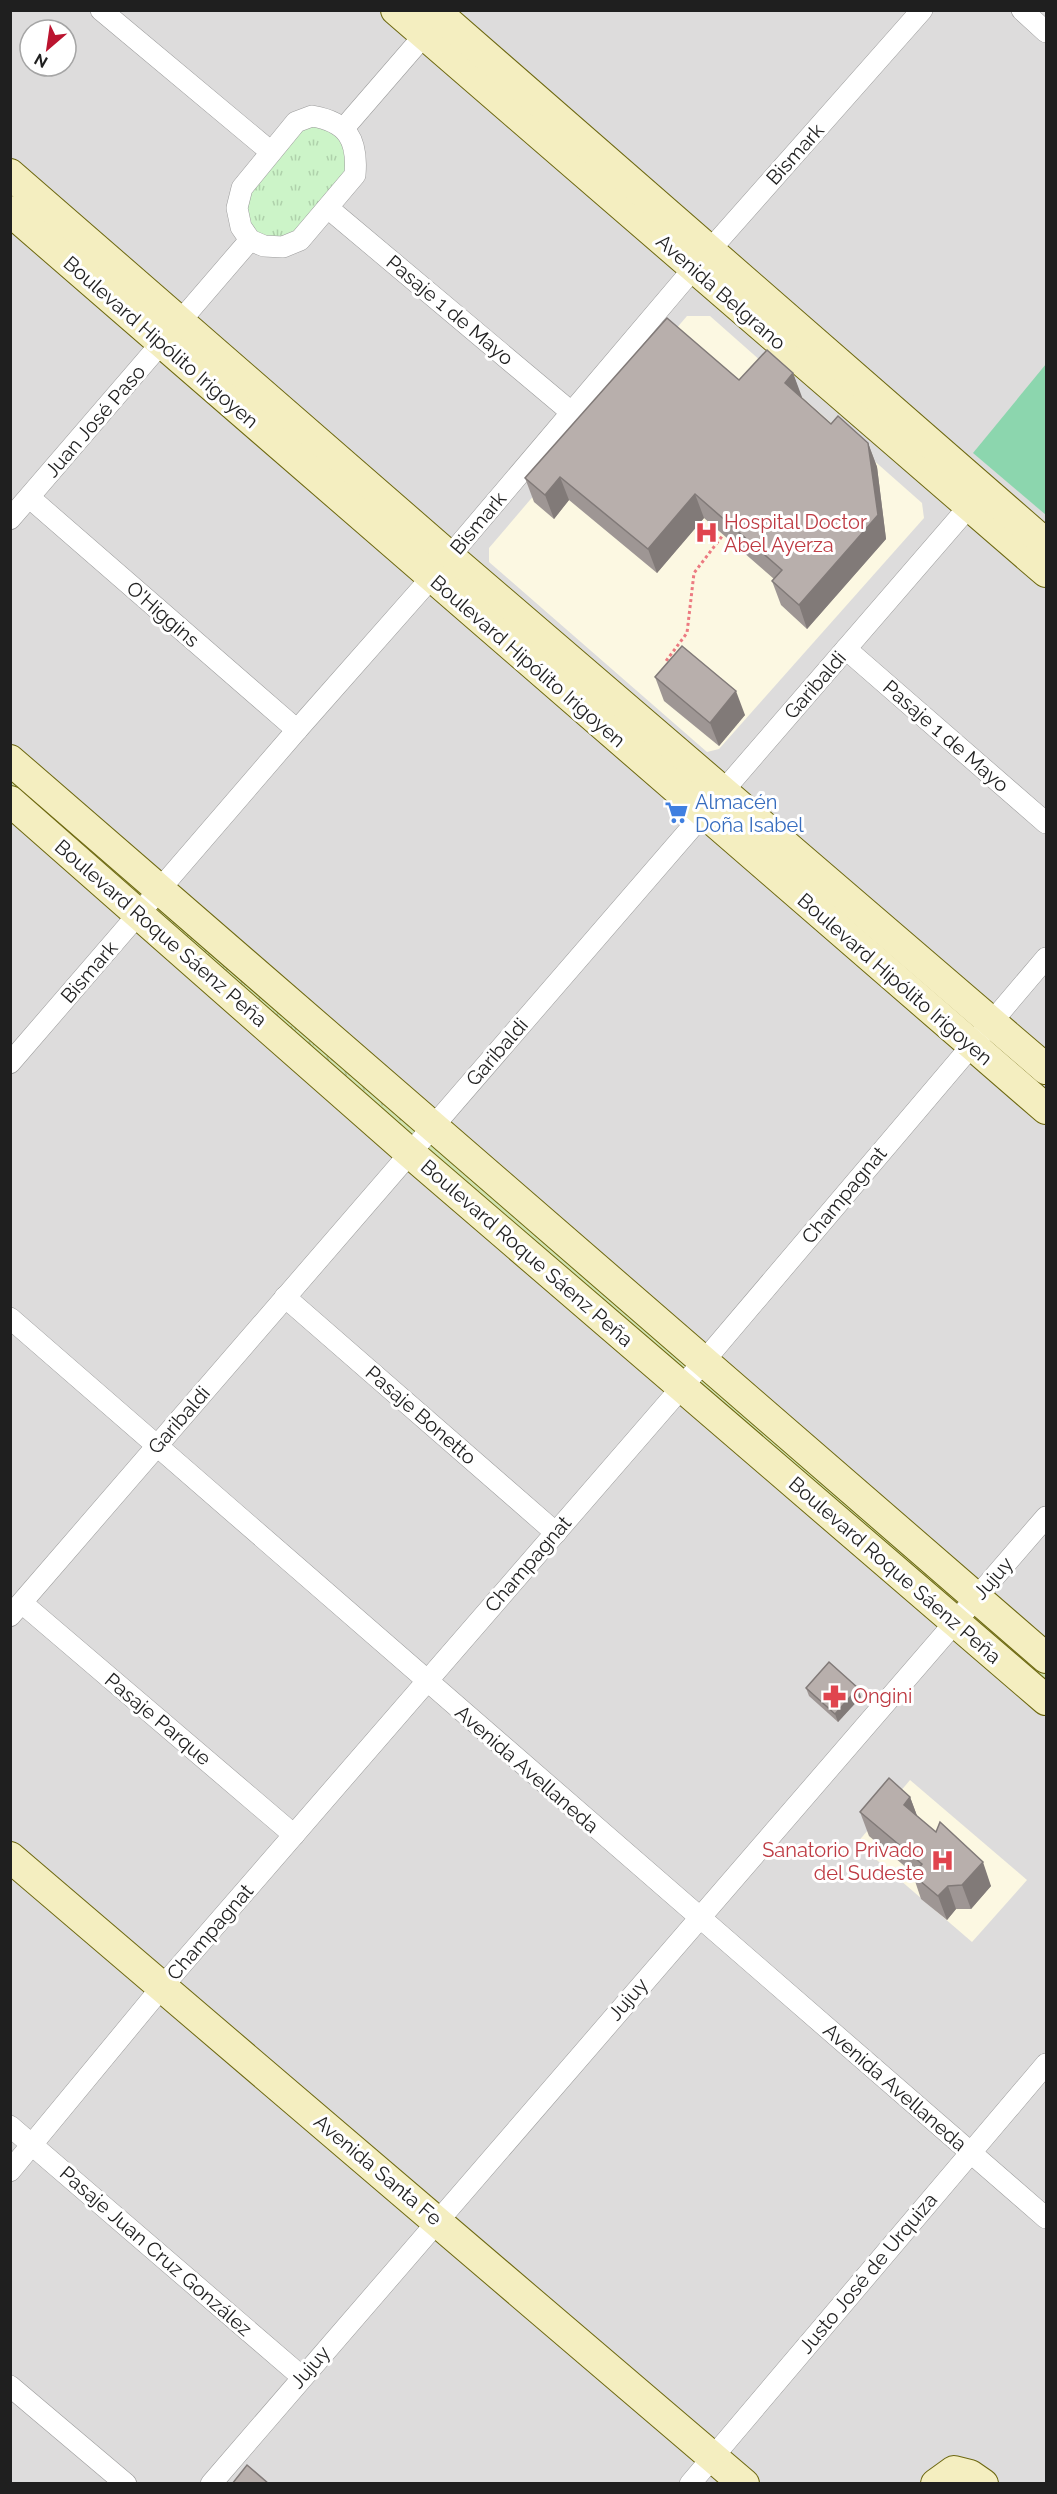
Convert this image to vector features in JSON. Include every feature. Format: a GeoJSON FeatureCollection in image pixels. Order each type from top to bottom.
{"type":"FeatureCollection","features":[{"type":"Feature","properties":{"kind":"street"},"geometry":{"type":"LineString","coordinates":[[101,10],[271,152]]}},
{"type":"Feature","properties":{"kind":"street","name":"Avenida Belgrano"},"geometry":{"type":"LineString","coordinates":[[396,10],[436,18],[702,260],[976,497],[1047,572]]}},
{"type":"Feature","properties":{"kind":"street","name":"Bismark"},"geometry":{"type":"LineString","coordinates":[[12,1059],[441,567],[702,260],[922,10]]}},
{"type":"Feature","properties":{"kind":"street"},"geometry":{"type":"LineString","coordinates":[[1022,10],[1047,32]]}},
{"type":"Feature","properties":{"kind":"street"},"geometry":{"type":"LineString","coordinates":[[344,128],[436,18]]}},
{"type":"Feature","properties":{"kind":"street"},"geometry":{"type":"LineString","coordinates":[[312,116],[326,118],[344,128],[354,143],[355,175],[300,240],[283,247],[264,246],[250,240],[241,227],[237,208],[242,188],[271,152],[296,122],[312,116]]}},
{"type":"Feature","properties":{"kind":"street","name":"Boulevard Hipólito Irigoyen"},"geometry":{"type":"LineString","coordinates":[[10,174],[171,332],[441,567],[703,814],[1047,1109]]}},
{"type":"Feature","properties":{"kind":"street","name":"Pasaje 1 de Mayo"},"geometry":{"type":"LineString","coordinates":[[328,208],[571,412]]}},
{"type":"Feature","properties":{"kind":"street","name":"Boulevard Hipólito Irigoyen"},"geometry":{"type":"LineString","coordinates":[[10,211],[171,332]]}},
{"type":"Feature","properties":{"kind":"street","name":"Juan José Paso"},"geometry":{"type":"LineString","coordinates":[[10,519],[250,240]]}},
{"type":"Feature","properties":{"kind":"street","name":"Avenida Belgrano"},"geometry":{"type":"LineString","coordinates":[[976,497],[1047,544]]}},
{"type":"Feature","properties":{"kind":"street","name":"Garibaldi"},"geometry":{"type":"LineString","coordinates":[[16,1609],[976,497]]}},
{"type":"Feature","properties":{"kind":"street","name":"O'Higgins"},"geometry":{"type":"LineString","coordinates":[[30,498],[297,730]]}},
{"type":"Feature","properties":{"kind":"street","name":"Boulevard Hipólito Irigoyen"},"geometry":{"type":"LineString","coordinates":[[441,567],[722,791],[1047,1069]]}},
{"type":"Feature","properties":{"kind":"street","name":"Pasaje 1 de Mayo"},"geometry":{"type":"LineString","coordinates":[[846,649],[1047,823]]}},
{"type":"Feature","properties":{"kind":"street","name":"Boulevard Roque Sáenz Peña"},"geometry":{"type":"LineString","coordinates":[[10,760],[1047,1658]]}},
{"type":"Feature","properties":{"kind":"street","name":"Boulevard Roque Sáenz Peña"},"geometry":{"type":"LineString","coordinates":[[10,801],[411,1153],[1047,1700]]}},
{"type":"Feature","properties":{"kind":"street","name":"Champagnat"},"geometry":{"type":"LineString","coordinates":[[10,2171],[162,1987],[682,1387],[971,1044],[1047,958]]}},
{"type":"Feature","properties":{"kind":"street","name":"Pasaje Bonetto"},"geometry":{"type":"LineString","coordinates":[[285,1297],[556,1533]]}},
{"type":"Feature","properties":{"kind":"street","name":"Avenida Avellaneda"},"geometry":{"type":"LineString","coordinates":[[10,1318],[426,1682],[1047,2218]]}},
{"type":"Feature","properties":{"kind":"street","name":"Jujuy"},"geometry":{"type":"LineString","coordinates":[[211,2484],[1047,1517]]}},
{"type":"Feature","properties":{"kind":"street","name":"Pasaje Parque"},"geometry":{"type":"LineString","coordinates":[[16,1609],[294,1835]]}},
{"type":"Feature","properties":{"kind":"street","name":"Avenida Santa Fe"},"geometry":{"type":"LineString","coordinates":[[10,1857],[744,2484]]}},
{"type":"Feature","properties":{"kind":"street","name":"Justo José de Urquiza"},"geometry":{"type":"LineString","coordinates":[[690,2484],[1047,2064]]}},
{"type":"Feature","properties":{"kind":"street","name":"Pasaje Juan Cruz González"},"geometry":{"type":"LineString","coordinates":[[10,2126],[302,2377]]}},
{"type":"Feature","properties":{"kind":"street"},"geometry":{"type":"LineString","coordinates":[[10,2386],[126,2484]]}},
{"type":"Feature","properties":{"kind":"street"},"geometry":{"type":"LineString","coordinates":[[936,2484],[954,2471],[970,2475],[983,2484]]}},
{"type":"Feature","properties":{"kind":"path"},"geometry":{"type":"LineString","coordinates":[[670,669],[666,661],[687,633],[694,573],[723,535]]}},
{"type":"Feature","properties":{"kind":"shaded area"},"geometry":{"type":"Polygon","coordinates":[[[11,11],[1046,11],[1046,2483],[11,2483],[11,11]]]}},
{"type":"Feature","properties":{"kind":"shaded area","name":"Hospital Doctor Abel Ayerza"},"geometry":{"type":"Polygon","coordinates":[[[687,316],[710,316],[922,503],[924,518],[719,749],[707,752],[489,562],[489,548],[687,316]]]}},
{"type":"Feature","properties":{"kind":"shaded area","name":"Sanatorio Privado del Sudeste"},"geometry":{"type":"Polygon","coordinates":[[[910,1780],[1027,1880],[972,1942],[857,1843],[910,1780]]]}},
{"type":"Feature","properties":{"kind":"green space"},"geometry":{"type":"Polygon","coordinates":[[[326,118],[356,158],[300,240],[250,240],[242,188],[296,122],[326,118]]]}},
{"type":"Feature","properties":{"kind":"green space"},"geometry":{"type":"Polygon","coordinates":[[[1046,364],[1046,515],[973,453],[1046,364]]]}},
{"type":"Feature","properties":{"kind":"green space"},"geometry":{"type":"Polygon","coordinates":[[[11,771],[1046,1668],[1046,1684],[11,790],[11,771]]]}},
{"type":"Feature","properties":{"kind":"building","name":"Hospital Doctor Abel Ayerza"},"geometry":{"type":"Polygon","coordinates":[[[667,318],[739,380],[767,350],[793,373],[785,383],[831,424],[838,416],[868,443],[878,515],[799,605],[772,581],[782,570],[695,494],[648,549],[560,477],[545,495],[525,478],[667,318]]]}},
{"type":"Feature","properties":{"kind":"building"},"geometry":{"type":"Polygon","coordinates":[[[682,646],[736,691],[710,723],[655,677],[682,646]]]}},
{"type":"Feature","properties":{"kind":"building","name":"Ongini"},"geometry":{"type":"Polygon","coordinates":[[[829,1662],[858,1688],[835,1714],[806,1688],[829,1662]]]}},
{"type":"Feature","properties":{"kind":"building"},"geometry":{"type":"Polygon","coordinates":[[[889,1778],[910,1797],[904,1805],[936,1832],[940,1822],[983,1862],[962,1885],[948,1886],[938,1896],[913,1875],[922,1864],[860,1812],[889,1778]]]}},
{"type":"Feature","properties":{"kind":"building"},"geometry":{"type":"Polygon","coordinates":[[[247,2465],[269,2484],[232,2484],[247,2465]]]}},
{"type":"Feature","properties":{"kind":"place","name":"Hospital Doctor Abel Ayerza"},"geometry":{"type":"Point","coordinates":[706,533]}},
{"type":"Feature","properties":{"kind":"place","name":"Almacén Doña Isabel"},"geometry":{"type":"Point","coordinates":[677,813]}},
{"type":"Feature","properties":{"kind":"place","name":"Ongini"},"geometry":{"type":"Point","coordinates":[835,1696]}},
{"type":"Feature","properties":{"kind":"place","name":"Sanatorio Privado del Sudeste"},"geometry":{"type":"Point","coordinates":[942,1861]}}]}
